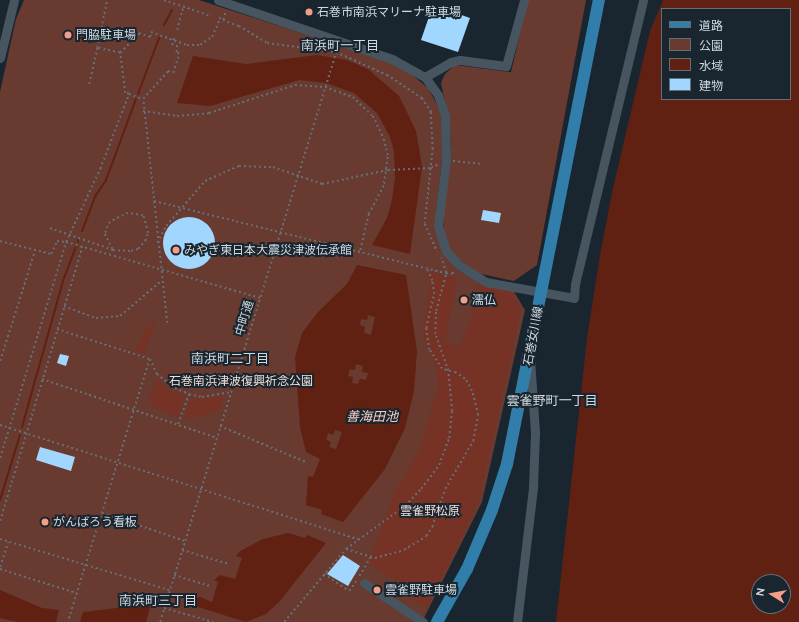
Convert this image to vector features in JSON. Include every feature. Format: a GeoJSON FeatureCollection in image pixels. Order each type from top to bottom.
{"type":"FeatureCollection","features":[{"type":"Feature","properties":{"kind":"main road","name":"石巻女川線"},"geometry":{"type":"LineString","coordinates":[[437,622],[467,569],[492,510],[507,464],[530,358],[540,294],[599,0]]}},
{"type":"Feature","properties":{"kind":"street"},"geometry":{"type":"LineString","coordinates":[[0,58],[14,0]]}},
{"type":"Feature","properties":{"kind":"street"},"geometry":{"type":"LineString","coordinates":[[218,0],[392,59],[414,69],[425,77],[438,96],[445,115],[446,160],[438,226],[446,251],[459,265],[486,282],[540,294],[574,298],[643,0]]}},
{"type":"Feature","properties":{"kind":"street"},"geometry":{"type":"LineString","coordinates":[[425,77],[451,62],[460,60],[506,66],[524,0]]}},
{"type":"Feature","properties":{"kind":"street"},"geometry":{"type":"LineString","coordinates":[[517,622],[533,487],[536,432],[530,358]]}},
{"type":"Feature","properties":{"kind":"street"},"geometry":{"type":"LineString","coordinates":[[364,583],[423,622]]}},
{"type":"Feature","properties":{"kind":"path"},"geometry":{"type":"LineString","coordinates":[[89,84],[107,0]]}},
{"type":"Feature","properties":{"kind":"path"},"geometry":{"type":"LineString","coordinates":[[164,0],[211,16]]}},
{"type":"Feature","properties":{"kind":"path"},"geometry":{"type":"LineString","coordinates":[[176,30],[183,6]]}},
{"type":"Feature","properties":{"kind":"path"},"geometry":{"type":"LineString","coordinates":[[120,53],[138,34],[150,37],[151,32],[194,46],[206,42],[215,32],[220,18]]}},
{"type":"Feature","properties":{"kind":"path"},"geometry":{"type":"LineString","coordinates":[[223,20],[239,26],[267,43],[336,52],[387,75],[422,98],[431,112],[434,148],[425,224],[446,273],[435,324],[435,334],[448,371],[452,411],[449,438],[439,465],[421,490],[405,506],[346,549],[284,622]]}},
{"type":"Feature","properties":{"kind":"path"},"geometry":{"type":"LineString","coordinates":[[167,323],[157,243],[143,99],[168,71],[173,73],[179,54],[176,52],[178,47],[172,45],[174,39]]}},
{"type":"Feature","properties":{"kind":"path","name":"中町通"},"geometry":{"type":"LineString","coordinates":[[160,622],[339,41]]}},
{"type":"Feature","properties":{"kind":"path"},"geometry":{"type":"LineString","coordinates":[[97,48],[120,53]]}},
{"type":"Feature","properties":{"kind":"path"},"geometry":{"type":"LineString","coordinates":[[120,53],[125,93],[143,99]]}},
{"type":"Feature","properties":{"kind":"path"},"geometry":{"type":"LineString","coordinates":[[143,111],[177,116],[209,113],[225,110],[286,86],[325,87],[353,97],[373,116],[384,139],[388,157],[388,170],[384,186],[364,226],[360,252]]}},
{"type":"Feature","properties":{"kind":"path"},"geometry":{"type":"LineString","coordinates":[[0,458],[66,242],[100,169],[129,94]]}},
{"type":"Feature","properties":{"kind":"path"},"geometry":{"type":"LineString","coordinates":[[157,243],[166,226],[180,207],[206,181],[238,166],[273,167],[298,174],[322,184],[388,170],[431,168],[446,160],[480,164]]}},
{"type":"Feature","properties":{"kind":"path"},"geometry":{"type":"LineString","coordinates":[[154,201],[446,273],[452,274],[459,265]]}},
{"type":"Feature","properties":{"kind":"path"},"geometry":{"type":"LineString","coordinates":[[50,228],[70,233],[113,250],[131,251],[138,249],[145,241],[148,233],[142,216],[128,213],[110,222],[105,234],[113,250]]}},
{"type":"Feature","properties":{"kind":"path"},"geometry":{"type":"LineString","coordinates":[[0,241],[51,254],[57,241],[66,242],[260,298]]}},
{"type":"Feature","properties":{"kind":"path"},"geometry":{"type":"LineString","coordinates":[[0,521],[82,247]]}},
{"type":"Feature","properties":{"kind":"path"},"geometry":{"type":"LineString","coordinates":[[0,361],[35,250]]}},
{"type":"Feature","properties":{"kind":"path"},"geometry":{"type":"LineString","coordinates":[[346,549],[371,557],[390,555],[417,543],[426,536],[432,527],[445,489],[473,441],[478,415],[476,404],[465,379],[442,369],[433,358],[426,338],[434,294],[432,281],[426,268]]}},
{"type":"Feature","properties":{"kind":"path"},"geometry":{"type":"LineString","coordinates":[[64,306],[96,318],[120,316],[162,280]]}},
{"type":"Feature","properties":{"kind":"path"},"geometry":{"type":"LineString","coordinates":[[57,329],[150,359]]}},
{"type":"Feature","properties":{"kind":"path"},"geometry":{"type":"LineString","coordinates":[[150,359],[156,374],[175,388],[189,394],[202,396],[231,392]]}},
{"type":"Feature","properties":{"kind":"path"},"geometry":{"type":"LineString","coordinates":[[68,622],[150,359]]}},
{"type":"Feature","properties":{"kind":"path"},"geometry":{"type":"LineString","coordinates":[[42,379],[216,438]]}},
{"type":"Feature","properties":{"kind":"path"},"geometry":{"type":"LineString","coordinates":[[178,424],[189,394]]}},
{"type":"Feature","properties":{"kind":"path"},"geometry":{"type":"LineString","coordinates":[[0,425],[201,488],[359,540]]}},
{"type":"Feature","properties":{"kind":"path"},"geometry":{"type":"LineString","coordinates":[[220,426],[308,463]]}},
{"type":"Feature","properties":{"kind":"path"},"geometry":{"type":"LineString","coordinates":[[102,513],[185,541]]}},
{"type":"Feature","properties":{"kind":"path"},"geometry":{"type":"LineString","coordinates":[[0,539],[170,590]]}},
{"type":"Feature","properties":{"kind":"path"},"geometry":{"type":"LineString","coordinates":[[8,542],[0,568],[77,593]]}},
{"type":"Feature","properties":{"kind":"path"},"geometry":{"type":"LineString","coordinates":[[182,550],[229,564]]}},
{"type":"Feature","properties":{"kind":"path"},"geometry":{"type":"LineString","coordinates":[[324,574],[349,590],[371,557]]}},
{"type":"Feature","properties":{"kind":"path"},"geometry":{"type":"LineString","coordinates":[[174,575],[209,586]]}},
{"type":"Feature","properties":{"kind":"path"},"geometry":{"type":"LineString","coordinates":[[164,608],[213,622]]}},
{"type":"Feature","properties":{"kind":"green space","name":"石巻南浜津波復興祈念公園"},"geometry":{"type":"Polygon","coordinates":[[[24,0],[199,0],[390,62],[406,70],[428,88],[442,114],[445,134],[436,212],[449,259],[458,270],[486,284],[513,290],[525,310],[482,502],[422,622],[0,622],[0,92],[16,19],[24,0]]]}},
{"type":"Feature","properties":{"kind":"green space"},"geometry":{"type":"Polygon","coordinates":[[[528,0],[586,0],[537,265],[514,281],[477,273],[452,254],[444,240],[443,204],[451,146],[449,120],[441,83],[445,74],[455,65],[511,72],[528,0]]]}},
{"type":"Feature","properties":{"kind":"green space","name":"雲雀野松原"},"geometry":{"type":"Polygon","coordinates":[[[428,272],[457,278],[445,341],[460,347],[472,318],[479,282],[511,291],[521,311],[479,501],[427,608],[403,595],[407,586],[369,564],[394,494],[418,453],[439,386],[434,360],[424,338],[423,322],[430,289],[428,272]]]}},
{"type":"Feature","properties":{"kind":"green space"},"geometry":{"type":"Polygon","coordinates":[[[155,321],[145,354],[135,351],[145,330],[155,321]]]}},
{"type":"Feature","properties":{"kind":"green space"},"geometry":{"type":"Polygon","coordinates":[[[156,378],[166,387],[185,396],[178,417],[157,409],[149,402],[156,378]]]}},
{"type":"Feature","properties":{"kind":"green space"},"geometry":{"type":"Polygon","coordinates":[[[223,396],[222,408],[209,414],[184,418],[191,399],[194,397],[201,399],[223,396]]]}},
{"type":"Feature","properties":{"kind":"water"},"geometry":{"type":"Polygon","coordinates":[[[663,0],[799,0],[799,622],[556,622],[587,338],[600,255],[613,188],[650,31],[663,0]]]}},
{"type":"Feature","properties":{"kind":"water"},"geometry":{"type":"Polygon","coordinates":[[[317,55],[347,60],[368,69],[399,96],[416,131],[422,167],[410,254],[372,245],[387,218],[392,200],[395,178],[394,151],[390,137],[377,113],[354,93],[326,83],[299,80],[210,106],[177,103],[193,56],[246,64],[317,55]]]}},
{"type":"Feature","properties":{"kind":"water","name":"善海田池"},"geometry":{"type":"Polygon","coordinates":[[[357,265],[406,275],[417,351],[414,391],[405,428],[385,469],[343,522],[321,514],[322,510],[306,505],[308,476],[313,477],[320,459],[306,452],[300,427],[295,357],[302,333],[318,312],[347,284],[357,265]],[[368,315],[367,320],[361,319],[360,325],[365,327],[364,333],[371,335],[375,317],[368,315]],[[356,364],[355,370],[350,369],[348,376],[353,377],[352,383],[358,384],[360,379],[366,380],[368,373],[362,372],[363,366],[356,364]],[[335,430],[333,435],[328,433],[326,440],[331,442],[329,447],[336,449],[342,432],[335,430]]]}},
{"type":"Feature","properties":{"kind":"water"},"geometry":{"type":"Polygon","coordinates":[[[288,533],[305,538],[307,535],[326,543],[279,602],[266,614],[246,622],[182,602],[200,597],[212,602],[218,582],[214,580],[220,575],[235,579],[242,558],[236,556],[240,551],[263,539],[288,533]]]}},
{"type":"Feature","properties":{"kind":"water"},"geometry":{"type":"Polygon","coordinates":[[[0,590],[42,608],[59,610],[56,622],[18,622],[0,618],[0,590]]]}},
{"type":"Feature","properties":{"kind":"water"},"geometry":{"type":"Polygon","coordinates":[[[151,604],[146,622],[80,622],[83,612],[151,604]]]}},
{"type":"Feature","properties":{"kind":"building"},"geometry":{"type":"Polygon","coordinates":[[[433,5],[470,18],[458,52],[421,40],[433,5]]]}},
{"type":"Feature","properties":{"kind":"building"},"geometry":{"type":"Polygon","coordinates":[[[483,210],[501,213],[499,223],[481,220],[483,210]]]}},
{"type":"Feature","properties":{"kind":"building"},"geometry":{"type":"Polygon","coordinates":[[[189,217],[199,219],[207,225],[213,233],[215,243],[213,253],[207,261],[199,267],[189,269],[179,267],[171,261],[165,253],[163,243],[165,233],[171,225],[179,219],[189,217]]]}},
{"type":"Feature","properties":{"kind":"building"},"geometry":{"type":"Polygon","coordinates":[[[60,354],[69,356],[66,366],[57,363],[60,354]]]}},
{"type":"Feature","properties":{"kind":"building"},"geometry":{"type":"Polygon","coordinates":[[[40,447],[75,457],[71,471],[36,460],[40,447]]]}},
{"type":"Feature","properties":{"kind":"building"},"geometry":{"type":"Polygon","coordinates":[[[343,555],[360,566],[348,586],[327,574],[343,555]]]}},
{"type":"Feature","properties":{"kind":"waterway"},"geometry":{"type":"LineString","coordinates":[[164,25],[172,10]]}},
{"type":"Feature","properties":{"kind":"waterway"},"geometry":{"type":"LineString","coordinates":[[138,94],[159,38]]}},
{"type":"Feature","properties":{"kind":"waterway"},"geometry":{"type":"LineString","coordinates":[[82,231],[96,195],[106,180],[136,99]]}},
{"type":"Feature","properties":{"kind":"waterway"},"geometry":{"type":"LineString","coordinates":[[22,427],[64,278],[76,246]]}},
{"type":"Feature","properties":{"kind":"waterway"},"geometry":{"type":"LineString","coordinates":[[0,500],[20,435]]}},
{"type":"Feature","properties":{"kind":"place","name":"石巻市南浜マリーナ駐車場"},"geometry":{"type":"Point","coordinates":[309,12]}},
{"type":"Feature","properties":{"kind":"place","name":"門脇駐車場"},"geometry":{"type":"Point","coordinates":[68,35]}},
{"type":"Feature","properties":{"kind":"place","name":"みやぎ東日本大震災津波伝承館"},"geometry":{"type":"Point","coordinates":[176,250]}},
{"type":"Feature","properties":{"kind":"place","name":"濡仏"},"geometry":{"type":"Point","coordinates":[464,300]}},
{"type":"Feature","properties":{"kind":"place","name":"がんばろう看板"},"geometry":{"type":"Point","coordinates":[45,522]}},
{"type":"Feature","properties":{"kind":"place","name":"雲雀野駐車場"},"geometry":{"type":"Point","coordinates":[377,590]}},
{"type":"Feature","properties":{"kind":"district","name":"南浜町一丁目"},"geometry":{"type":"Point","coordinates":[340,45]}},
{"type":"Feature","properties":{"kind":"district","name":"南浜町二丁目"},"geometry":{"type":"Point","coordinates":[230,358]}},
{"type":"Feature","properties":{"kind":"district","name":"雲雀野町一丁目"},"geometry":{"type":"Point","coordinates":[552,400]}},
{"type":"Feature","properties":{"kind":"district","name":"南浜町三丁目"},"geometry":{"type":"Point","coordinates":[158,600]}}]}
